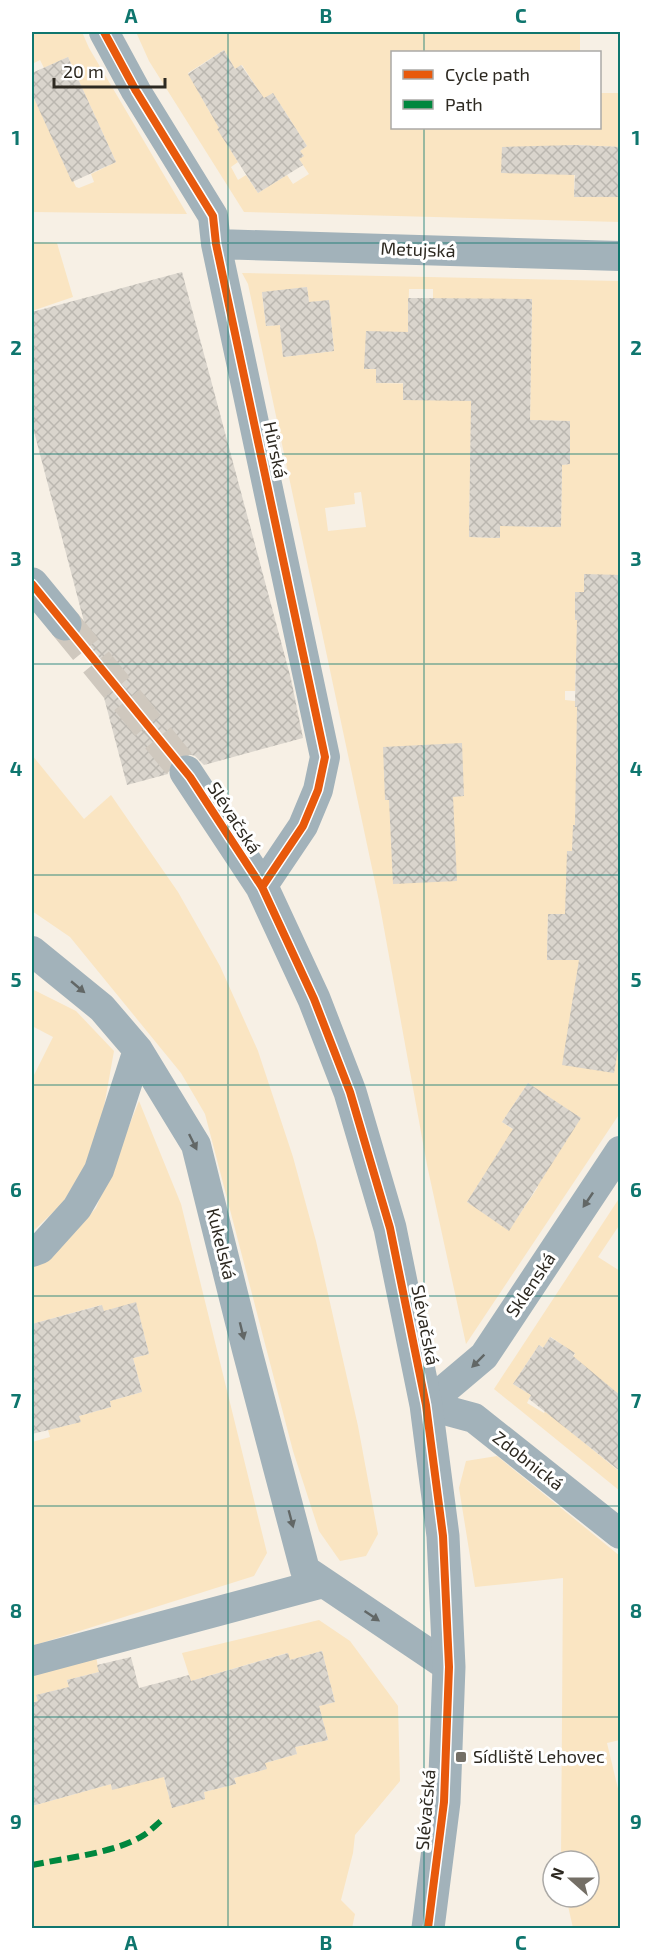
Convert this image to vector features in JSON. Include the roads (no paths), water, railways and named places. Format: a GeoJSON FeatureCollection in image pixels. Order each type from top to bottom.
{"type":"FeatureCollection","features":[{"type":"Feature","properties":{"kind":"street","name":"Hůrská"},"geometry":{"type":"LineString","coordinates":[[104,32],[136,91],[213,216],[216,244],[325,757],[318,790],[303,826],[262,887]]}},
{"type":"Feature","properties":{"kind":"street","name":"Metujská"},"geometry":{"type":"LineString","coordinates":[[216,244],[621,256]]}},
{"type":"Feature","properties":{"kind":"street"},"geometry":{"type":"LineString","coordinates":[[32,584],[64,624]]}},
{"type":"Feature","properties":{"kind":"street","name":"Slévačská"},"geometry":{"type":"LineString","coordinates":[[186,772],[262,887],[314,999],[350,1092],[390,1228],[426,1405],[443,1536],[449,1667],[444,1802],[428,1929]]}},
{"type":"Feature","properties":{"kind":"street","name":"Kukelská"},"geometry":{"type":"LineString","coordinates":[[32,951],[102,1008],[138,1050],[196,1145],[305,1570],[449,1667]]}},
{"type":"Feature","properties":{"kind":"street"},"geometry":{"type":"LineString","coordinates":[[32,1252],[40,1250],[77,1208],[99,1170],[138,1050]]}},
{"type":"Feature","properties":{"kind":"street","name":"Sklenská"},"geometry":{"type":"LineString","coordinates":[[426,1405],[484,1356],[621,1151]]}},
{"type":"Feature","properties":{"kind":"street","name":"Zdobnická"},"geometry":{"type":"LineString","coordinates":[[426,1405],[474,1418],[621,1534]]}},
{"type":"Feature","properties":{"kind":"street"},"geometry":{"type":"LineString","coordinates":[[32,1661],[323,1583]]}},
{"type":"Feature","properties":{"kind":"tunnel"},"geometry":{"type":"LineString","coordinates":[[65,624],[186,772]]}},
{"type":"Feature","properties":{"kind":"place","name":"Sídliště Lehovec"},"geometry":{"type":"Point","coordinates":[461,1757]}}]}
